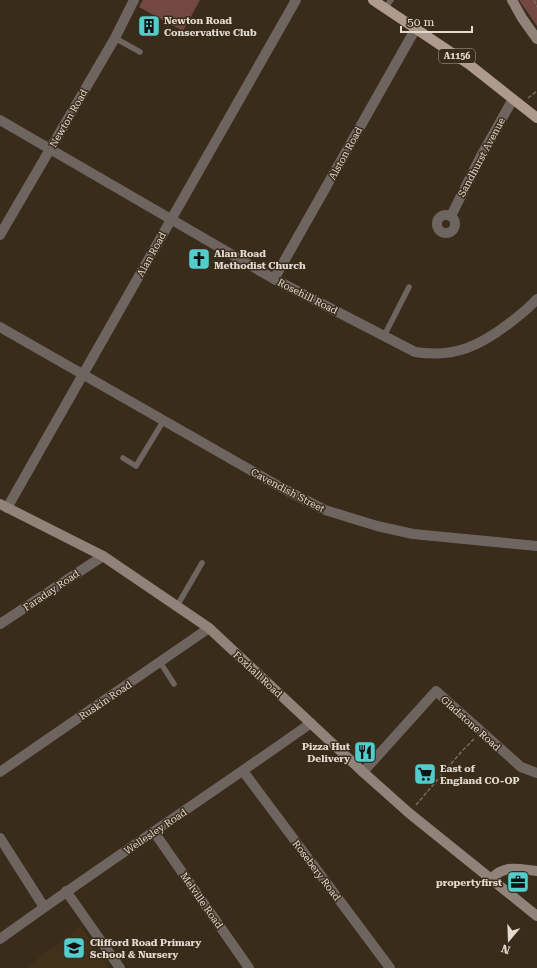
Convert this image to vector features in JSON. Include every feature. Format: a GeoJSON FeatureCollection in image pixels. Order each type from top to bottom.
{"type":"FeatureCollection","features":[{"type":"Feature","properties":{"kind":"main road","name":"A1156"},"geometry":{"type":"LineString","coordinates":[[373,0],[388,4],[416,28],[470,65],[537,118]]}},
{"type":"Feature","properties":{"kind":"main road"},"geometry":{"type":"LineString","coordinates":[[512,0],[522,18],[537,39]]}},
{"type":"Feature","properties":{"kind":"main road","name":"Foxhall Road"},"geometry":{"type":"LineString","coordinates":[[4,506],[103,556],[209,628],[409,813],[537,916]]}},
{"type":"Feature","properties":{"kind":"main road"},"geometry":{"type":"LineString","coordinates":[[490,879],[496,873],[507,868],[537,871]]}},
{"type":"Feature","properties":{"kind":"street","name":"Newton Road"},"geometry":{"type":"LineString","coordinates":[[0,235],[115,38],[134,0]]}},
{"type":"Feature","properties":{"kind":"street","name":"Alan Road"},"geometry":{"type":"LineString","coordinates":[[4,506],[84,375],[296,0]]}},
{"type":"Feature","properties":{"kind":"street","name":"Alston Road"},"geometry":{"type":"LineString","coordinates":[[274,279],[416,28]]}},
{"type":"Feature","properties":{"kind":"street","name":"Sandhurst Avenue"},"geometry":{"type":"LineString","coordinates":[[451,216],[481,156],[513,99]]}},
{"type":"Feature","properties":{"kind":"street","name":"Rosehill Road"},"geometry":{"type":"LineString","coordinates":[[0,120],[51,148],[274,279],[415,352],[431,354],[453,352],[475,345],[492,336],[537,300]]}},
{"type":"Feature","properties":{"kind":"street","name":"Cavendish Street"},"geometry":{"type":"LineString","coordinates":[[0,327],[282,488],[325,510],[377,526],[413,534],[537,546]]}},
{"type":"Feature","properties":{"kind":"street","name":"Faraday Road"},"geometry":{"type":"LineString","coordinates":[[0,624],[103,556]]}},
{"type":"Feature","properties":{"kind":"street","name":"Ruskin Road"},"geometry":{"type":"LineString","coordinates":[[0,772],[209,628]]}},
{"type":"Feature","properties":{"kind":"street","name":"Gladstone Road"},"geometry":{"type":"LineString","coordinates":[[363,772],[436,691],[521,767],[537,773]]}},
{"type":"Feature","properties":{"kind":"street","name":"Wellesley Road"},"geometry":{"type":"LineString","coordinates":[[0,939],[66,891],[311,723]]}},
{"type":"Feature","properties":{"kind":"street","name":"Rosebery Road"},"geometry":{"type":"LineString","coordinates":[[243,771],[390,968]]}},
{"type":"Feature","properties":{"kind":"street","name":"Melville Road"},"geometry":{"type":"LineString","coordinates":[[154,832],[249,968]]}},
{"type":"Feature","properties":{"kind":"street"},"geometry":{"type":"LineString","coordinates":[[0,838],[44,907]]}},
{"type":"Feature","properties":{"kind":"street"},"geometry":{"type":"LineString","coordinates":[[66,891],[120,968]]}},
{"type":"Feature","properties":{"kind":"lane"},"geometry":{"type":"LineString","coordinates":[[115,38],[140,52]]}},
{"type":"Feature","properties":{"kind":"lane"},"geometry":{"type":"LineString","coordinates":[[384,336],[409,287]]}},
{"type":"Feature","properties":{"kind":"lane"},"geometry":{"type":"LineString","coordinates":[[124,458],[136,466],[164,420]]}},
{"type":"Feature","properties":{"kind":"lane"},"geometry":{"type":"LineString","coordinates":[[177,606],[202,563]]}},
{"type":"Feature","properties":{"kind":"lane"},"geometry":{"type":"LineString","coordinates":[[160,662],[174,684]]}},
{"type":"Feature","properties":{"kind":"path"},"geometry":{"type":"LineString","coordinates":[[534,0],[537,7]]}},
{"type":"Feature","properties":{"kind":"path"},"geometry":{"type":"LineString","coordinates":[[409,813],[481,732]]}},
{"type":"Feature","properties":{"kind":"shaded area"},"geometry":{"type":"Polygon","coordinates":[[[143,0],[200,0],[183,31],[139,7],[143,0]]]}},
{"type":"Feature","properties":{"kind":"shaded area"},"geometry":{"type":"Polygon","coordinates":[[[519,0],[537,0],[537,26],[519,0]]]}},
{"type":"Feature","properties":{"kind":"shaded area","name":"Clifford Road Primary School & Nursery"},"geometry":{"type":"Polygon","coordinates":[[[81,927],[109,968],[25,968],[81,927]]]}},
{"type":"Feature","properties":{"kind":"place","name":"Newton Road Conservative Club"},"geometry":{"type":"Point","coordinates":[149,26]}},
{"type":"Feature","properties":{"kind":"place","name":"Alan Road Methodist Church"},"geometry":{"type":"Point","coordinates":[199,259]}},
{"type":"Feature","properties":{"kind":"place","name":"Pizza Hut Delivery"},"geometry":{"type":"Point","coordinates":[365,752]}},
{"type":"Feature","properties":{"kind":"place","name":"East of England CO-OP"},"geometry":{"type":"Point","coordinates":[425,774]}},
{"type":"Feature","properties":{"kind":"place","name":"propertyfirst"},"geometry":{"type":"Point","coordinates":[518,882]}},
{"type":"Feature","properties":{"kind":"place","name":"Clifford Road Primary School & Nursery"},"geometry":{"type":"Point","coordinates":[74,948]}}]}
